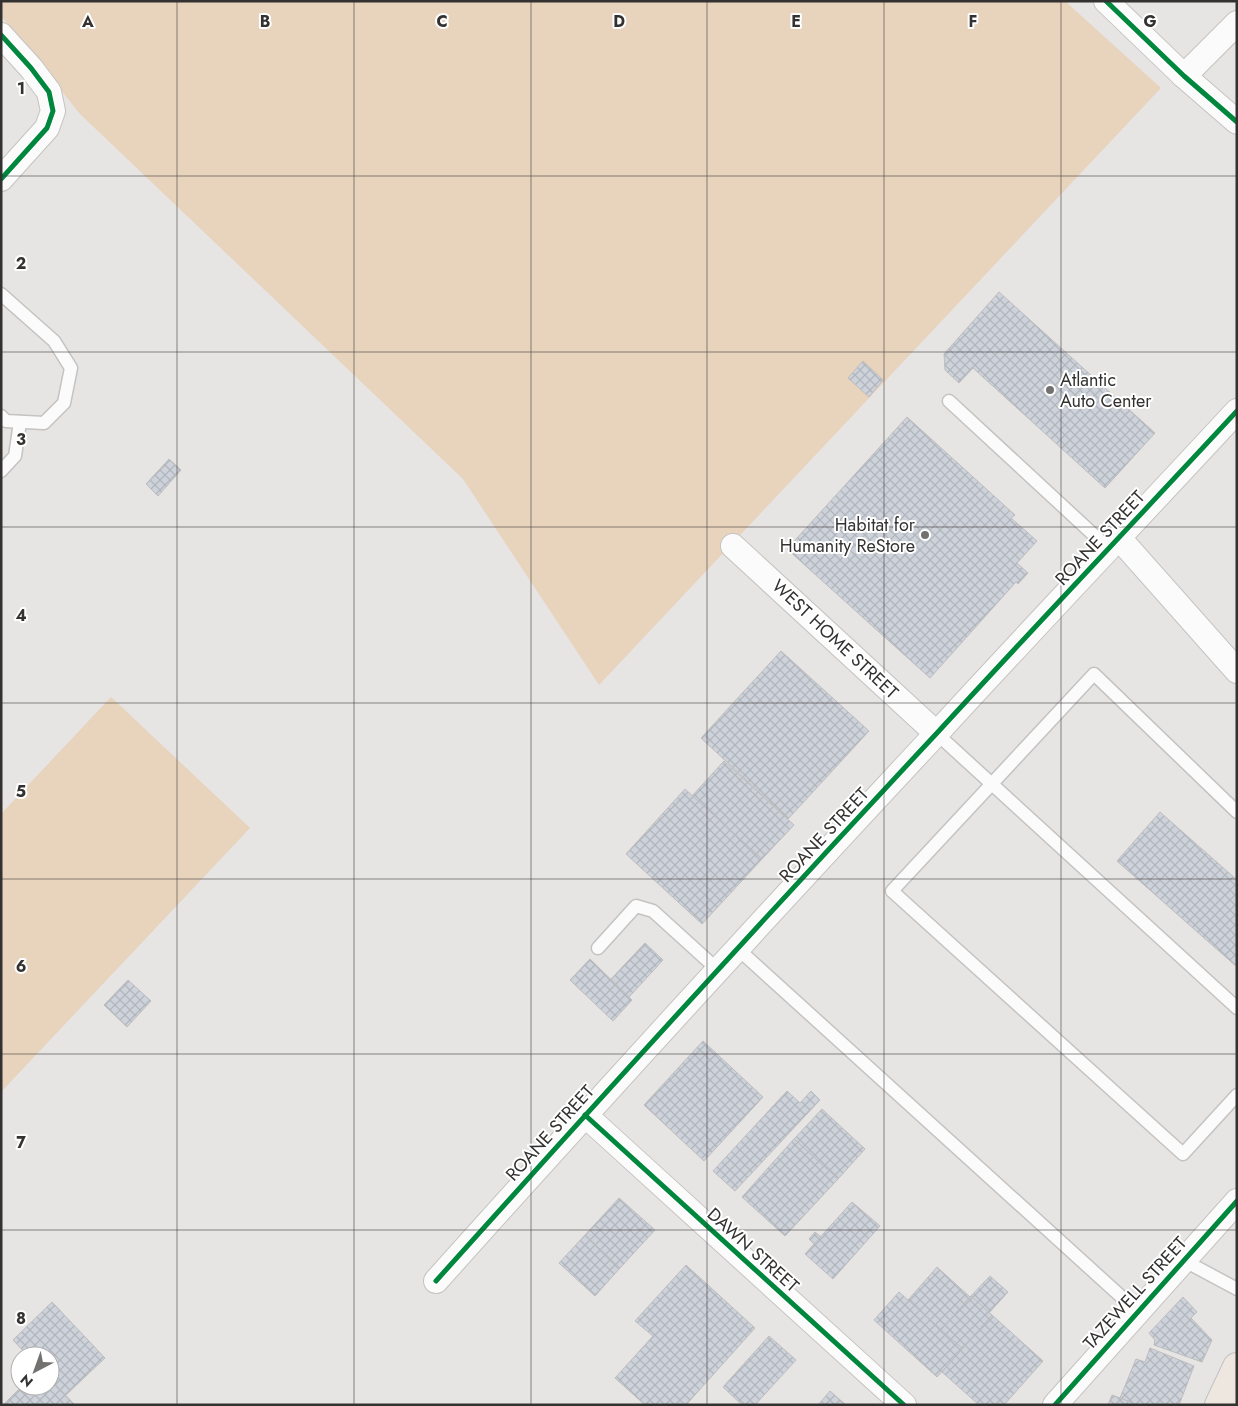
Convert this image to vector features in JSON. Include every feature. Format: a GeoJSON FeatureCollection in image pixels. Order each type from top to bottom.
{"type":"FeatureCollection","features":[{"type":"Feature","properties":{"kind":"main road"},"geometry":{"type":"LineString","coordinates":[[1219,1405],[1237,1366]]}},
{"type":"Feature","properties":{"kind":"street"},"geometry":{"type":"LineString","coordinates":[[1106,1],[1184,76],[1237,122]]}},
{"type":"Feature","properties":{"kind":"street"},"geometry":{"type":"LineString","coordinates":[[1184,76],[1237,23]]}},
{"type":"Feature","properties":{"kind":"street"},"geometry":{"type":"LineString","coordinates":[[1,36],[31,68],[50,92],[53,111],[47,128],[1,179]]}},
{"type":"Feature","properties":{"kind":"street","name":"ROANE STREET"},"geometry":{"type":"LineString","coordinates":[[436,1281],[585,1115],[936,733],[1237,411]]}},
{"type":"Feature","properties":{"kind":"street"},"geometry":{"type":"LineString","coordinates":[[1114,544],[1237,671]]}},
{"type":"Feature","properties":{"kind":"street","name":"WEST HOME STREET"},"geometry":{"type":"LineString","coordinates":[[733,546],[936,733]]}},
{"type":"Feature","properties":{"kind":"street","name":"DAWN STREET"},"geometry":{"type":"LineString","coordinates":[[585,1115],[904,1405]]}},
{"type":"Feature","properties":{"kind":"street","name":"TAZEWELL STREET"},"geometry":{"type":"LineString","coordinates":[[1054,1405],[1237,1201]]}},
{"type":"Feature","properties":{"kind":"lane"},"geometry":{"type":"LineString","coordinates":[[1,294],[54,341],[71,368],[64,403],[44,423],[6,421],[1,416]]}},
{"type":"Feature","properties":{"kind":"lane"},"geometry":{"type":"LineString","coordinates":[[948,401],[1114,544]]}},
{"type":"Feature","properties":{"kind":"lane"},"geometry":{"type":"LineString","coordinates":[[1,471],[15,456],[20,422]]}},
{"type":"Feature","properties":{"kind":"lane"},"geometry":{"type":"LineString","coordinates":[[1237,812],[1094,674],[892,890],[1183,1154],[1237,1095]]}},
{"type":"Feature","properties":{"kind":"lane"},"geometry":{"type":"LineString","coordinates":[[936,733],[1237,1008]]}},
{"type":"Feature","properties":{"kind":"lane"},"geometry":{"type":"LineString","coordinates":[[598,948],[636,906],[653,911],[718,970]]}},
{"type":"Feature","properties":{"kind":"lane"},"geometry":{"type":"LineString","coordinates":[[738,949],[1137,1311]]}},
{"type":"Feature","properties":{"kind":"lane"},"geometry":{"type":"LineString","coordinates":[[1183,1260],[1237,1289]]}},
{"type":"Feature","properties":{"kind":"shaded area"},"geometry":{"type":"Polygon","coordinates":[[[1,1],[1065,1],[1161,88],[599,685],[463,479],[80,114],[1,16],[1,1]]]}},
{"type":"Feature","properties":{"kind":"shaded area"},"geometry":{"type":"Polygon","coordinates":[[[111,697],[250,828],[1,1092],[1,814],[111,697]]]}},
{"type":"Feature","properties":{"kind":"building"},"geometry":{"type":"Polygon","coordinates":[[[999,292],[1155,433],[1105,488],[973,368],[959,383],[945,370],[944,354],[999,292]]]}},
{"type":"Feature","properties":{"kind":"building"},"geometry":{"type":"Polygon","coordinates":[[[863,361],[883,380],[869,397],[848,378],[863,361]]]}},
{"type":"Feature","properties":{"kind":"building"},"geometry":{"type":"Polygon","coordinates":[[[907,417],[1015,515],[1011,518],[1037,541],[1017,563],[1028,573],[1018,584],[1016,582],[930,678],[787,549],[907,417]]]}},
{"type":"Feature","properties":{"kind":"building"},"geometry":{"type":"Polygon","coordinates":[[[169,459],[181,470],[158,496],[146,484],[169,459]]]}},
{"type":"Feature","properties":{"kind":"building"},"geometry":{"type":"Polygon","coordinates":[[[781,651],[869,731],[788,819],[701,738],[781,651]]]}},
{"type":"Feature","properties":{"kind":"building"},"geometry":{"type":"Polygon","coordinates":[[[724,761],[794,825],[762,859],[692,796],[724,761]]]}},
{"type":"Feature","properties":{"kind":"building"},"geometry":{"type":"Polygon","coordinates":[[[685,789],[762,859],[702,924],[626,854],[685,789]]]}},
{"type":"Feature","properties":{"kind":"building"},"geometry":{"type":"Polygon","coordinates":[[[1160,812],[1237,880],[1237,967],[1117,861],[1160,812]]]}},
{"type":"Feature","properties":{"kind":"building"},"geometry":{"type":"Polygon","coordinates":[[[645,943],[663,960],[629,997],[611,979],[645,943]]]}},
{"type":"Feature","properties":{"kind":"building"},"geometry":{"type":"Polygon","coordinates":[[[590,959],[632,1000],[613,1021],[570,980],[590,959]]]}},
{"type":"Feature","properties":{"kind":"building"},"geometry":{"type":"Polygon","coordinates":[[[128,980],[151,1001],[127,1027],[104,1005],[128,980]]]}},
{"type":"Feature","properties":{"kind":"building"},"geometry":{"type":"Polygon","coordinates":[[[703,1041],[763,1097],[704,1161],[644,1105],[703,1041]]]}},
{"type":"Feature","properties":{"kind":"building"},"geometry":{"type":"Polygon","coordinates":[[[787,1091],[800,1103],[811,1091],[820,1100],[735,1191],[713,1171],[787,1091]]]}},
{"type":"Feature","properties":{"kind":"building"},"geometry":{"type":"Polygon","coordinates":[[[822,1109],[865,1149],[838,1179],[794,1139],[822,1109]]]}},
{"type":"Feature","properties":{"kind":"building"},"geometry":{"type":"Polygon","coordinates":[[[794,1139],[838,1179],[785,1236],[742,1197],[794,1139]]]}},
{"type":"Feature","properties":{"kind":"building"},"geometry":{"type":"Polygon","coordinates":[[[619,1198],[655,1230],[620,1268],[585,1235],[619,1198]]]}},
{"type":"Feature","properties":{"kind":"building"},"geometry":{"type":"Polygon","coordinates":[[[852,1202],[880,1226],[833,1279],[805,1254],[852,1202]]]}},
{"type":"Feature","properties":{"kind":"building"},"geometry":{"type":"Polygon","coordinates":[[[815,1232],[821,1237],[814,1244],[809,1239],[815,1232]]]}},
{"type":"Feature","properties":{"kind":"building"},"geometry":{"type":"Polygon","coordinates":[[[585,1235],[620,1268],[595,1296],[559,1263],[585,1235]]]}},
{"type":"Feature","properties":{"kind":"building"},"geometry":{"type":"Polygon","coordinates":[[[686,1265],[755,1328],[686,1405],[645,1405],[615,1378],[653,1336],[635,1321],[686,1265]]]}},
{"type":"Feature","properties":{"kind":"building"},"geometry":{"type":"Polygon","coordinates":[[[937,1267],[970,1297],[941,1330],[908,1300],[937,1267]]]}},
{"type":"Feature","properties":{"kind":"building"},"geometry":{"type":"Polygon","coordinates":[[[990,1276],[1008,1292],[989,1313],[971,1296],[990,1276]]]}},
{"type":"Feature","properties":{"kind":"building"},"geometry":{"type":"Polygon","coordinates":[[[899,1292],[963,1349],[937,1377],[874,1320],[899,1292]]]}},
{"type":"Feature","properties":{"kind":"building"},"geometry":{"type":"Polygon","coordinates":[[[971,1296],[992,1315],[963,1349],[941,1330],[971,1296]]]}},
{"type":"Feature","properties":{"kind":"building"},"geometry":{"type":"Polygon","coordinates":[[[1183,1297],[1197,1312],[1191,1318],[1212,1340],[1202,1362],[1154,1345],[1155,1340],[1149,1333],[1183,1297]]]}},
{"type":"Feature","properties":{"kind":"building"},"geometry":{"type":"Polygon","coordinates":[[[52,1302],[105,1358],[66,1395],[60,1389],[60,1346],[19,1346],[13,1340],[52,1302]]]}},
{"type":"Feature","properties":{"kind":"building"},"geometry":{"type":"Polygon","coordinates":[[[992,1315],[1043,1361],[1004,1405],[979,1405],[942,1372],[992,1315]]]}},
{"type":"Feature","properties":{"kind":"building"},"geometry":{"type":"Polygon","coordinates":[[[769,1336],[796,1360],[755,1405],[742,1405],[723,1387],[769,1336]]]}},
{"type":"Feature","properties":{"kind":"building"},"geometry":{"type":"Polygon","coordinates":[[[1150,1348],[1194,1366],[1179,1405],[1137,1405],[1120,1398],[1136,1359],[1145,1362],[1150,1348]]]}},
{"type":"Feature","properties":{"kind":"building"},"geometry":{"type":"Polygon","coordinates":[[[60,1389],[75,1405],[3,1405],[12,1396],[60,1396],[60,1389]]]}},
{"type":"Feature","properties":{"kind":"building"},"geometry":{"type":"Polygon","coordinates":[[[830,1391],[846,1405],[818,1405],[830,1391]]]}},
{"type":"Feature","properties":{"kind":"building"},"geometry":{"type":"Polygon","coordinates":[[[1112,1395],[1120,1398],[1137,1405],[1108,1405],[1112,1395]]]}},
{"type":"Feature","properties":{"kind":"cycle path"},"geometry":{"type":"LineString","coordinates":[[1106,1],[1184,76],[1237,122]]}},
{"type":"Feature","properties":{"kind":"cycle path"},"geometry":{"type":"LineString","coordinates":[[1,35],[31,68],[49,92],[53,111],[47,128],[1,179]]}},
{"type":"Feature","properties":{"kind":"cycle path"},"geometry":{"type":"LineString","coordinates":[[436,1281],[748,937],[1237,411]]}},
{"type":"Feature","properties":{"kind":"cycle path"},"geometry":{"type":"LineString","coordinates":[[585,1115],[904,1405]]}},
{"type":"Feature","properties":{"kind":"cycle path"},"geometry":{"type":"LineString","coordinates":[[1055,1405],[1237,1201]]}},
{"type":"Feature","properties":{"kind":"place","name":"Atlantic Auto Center"},"geometry":{"type":"Point","coordinates":[1050,390]}},
{"type":"Feature","properties":{"kind":"place","name":"Habitat for Humanity ReStore"},"geometry":{"type":"Point","coordinates":[925,535]}}]}
